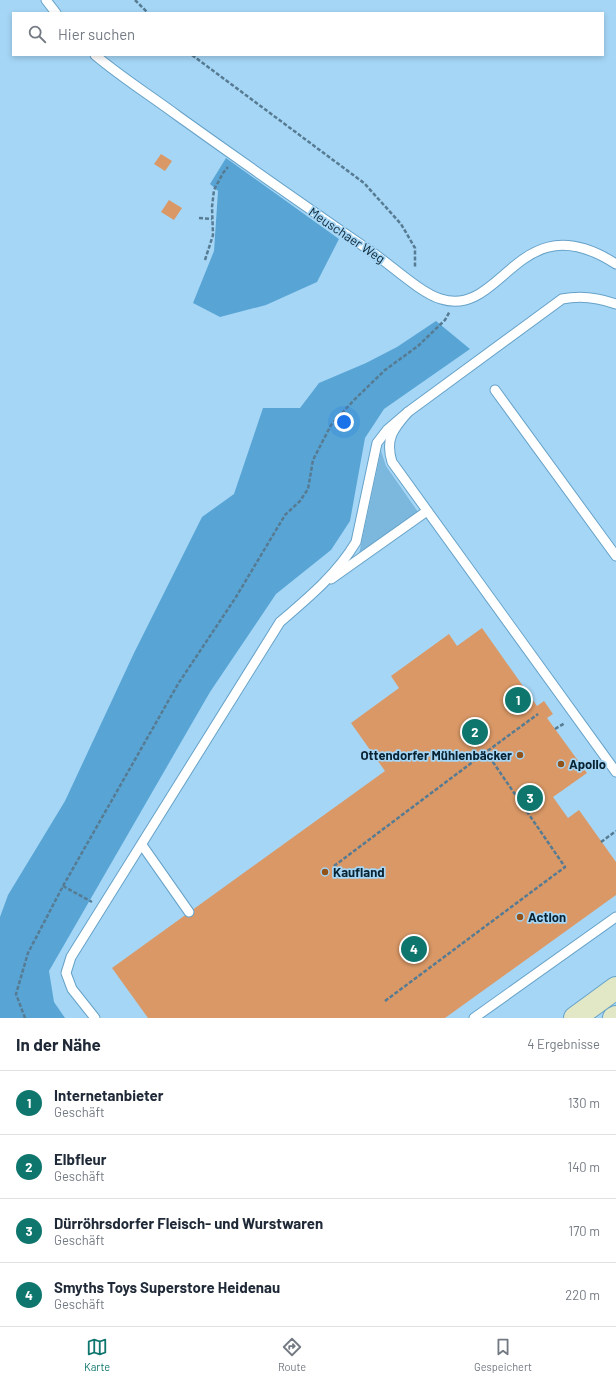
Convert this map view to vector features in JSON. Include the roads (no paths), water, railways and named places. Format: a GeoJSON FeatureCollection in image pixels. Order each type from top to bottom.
{"type":"FeatureCollection","features":[{"type":"Feature","properties":{"kind":"main road"},"geometry":{"type":"LineString","coordinates":[[575,1018],[616,988]]}},
{"type":"Feature","properties":{"kind":"lane"},"geometry":{"type":"LineString","coordinates":[[46,0],[55,12]]}},
{"type":"Feature","properties":{"kind":"lane","name":"Meuschaer Weg"},"geometry":{"type":"LineString","coordinates":[[96,56],[279,189],[387,262],[415,283],[441,299],[454,301],[475,297],[487,289],[518,262],[533,252],[552,245],[574,245],[599,253],[616,264]]}},
{"type":"Feature","properties":{"kind":"lane"},"geometry":{"type":"LineString","coordinates":[[95,1018],[72,989],[66,973],[71,957],[280,622],[320,586],[349,553],[356,542],[377,443],[386,430],[408,412],[562,299],[589,296],[616,304]]}},
{"type":"Feature","properties":{"kind":"lane"},"geometry":{"type":"LineString","coordinates":[[495,390],[616,556]]}},
{"type":"Feature","properties":{"kind":"lane"},"geometry":{"type":"LineString","coordinates":[[408,412],[397,424],[391,437],[388,450],[392,462],[575,716],[575,725],[609,772],[616,774]]}},
{"type":"Feature","properties":{"kind":"lane"},"geometry":{"type":"LineString","coordinates":[[320,586],[427,511]]}},
{"type":"Feature","properties":{"kind":"lane"},"geometry":{"type":"LineString","coordinates":[[142,845],[189,912]]}},
{"type":"Feature","properties":{"kind":"lane"},"geometry":{"type":"LineString","coordinates":[[474,1018],[616,917]]}},
{"type":"Feature","properties":{"kind":"place","name":"Internetanbieter"},"geometry":{"type":"Point","coordinates":[518,700]}},
{"type":"Feature","properties":{"kind":"place","name":"Elbfleur"},"geometry":{"type":"Point","coordinates":[475,732]}},
{"type":"Feature","properties":{"kind":"place","name":"Ottendorfer Mühlenbäcker"},"geometry":{"type":"Point","coordinates":[520,755]}},
{"type":"Feature","properties":{"kind":"place","name":"Apollo"},"geometry":{"type":"Point","coordinates":[561,764]}},
{"type":"Feature","properties":{"kind":"place","name":"Dürröhrsdorfer Fleisch- und Wurstwaren"},"geometry":{"type":"Point","coordinates":[530,798]}},
{"type":"Feature","properties":{"kind":"place","name":"Kaufland"},"geometry":{"type":"Point","coordinates":[325,872]}},
{"type":"Feature","properties":{"kind":"place","name":"Action"},"geometry":{"type":"Point","coordinates":[520,917]}},
{"type":"Feature","properties":{"kind":"place","name":"Smyths Toys Superstore Heidenau"},"geometry":{"type":"Point","coordinates":[414,949]}}]}
